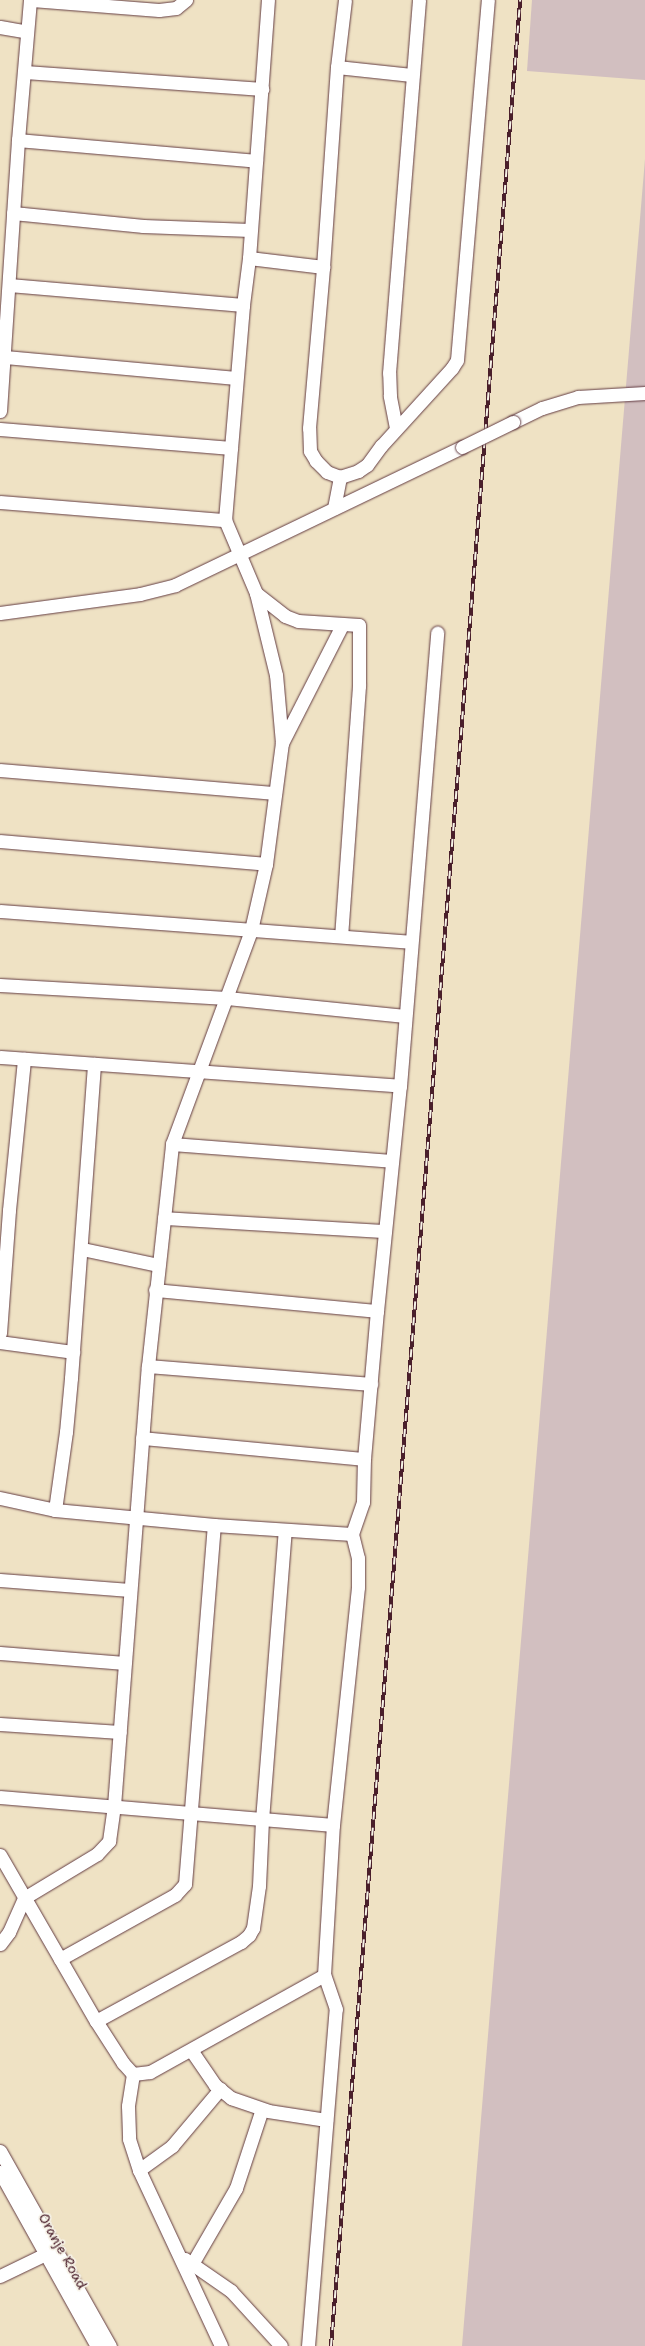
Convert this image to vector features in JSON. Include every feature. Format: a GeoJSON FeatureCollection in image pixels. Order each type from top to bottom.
{"type":"FeatureCollection","features":[{"type":"Feature","properties":{"kind":"street"},"geometry":{"type":"LineString","coordinates":[[0,411],[5,357],[18,140],[25,72],[26,32],[31,0],[106,3],[172,9],[180,6],[186,0]]}},
{"type":"Feature","properties":{"kind":"street"},"geometry":{"type":"LineString","coordinates":[[0,1944],[9,1932],[24,1898],[97,1854],[106,1846],[110,1834],[114,1806],[148,1366],[155,1290],[172,1144],[180,1120],[201,1071],[251,930],[266,864],[282,743],[276,676],[256,592],[238,554],[225,520],[236,378],[249,258],[268,0]]}},
{"type":"Feature","properties":{"kind":"street"},"geometry":{"type":"LineString","coordinates":[[345,0],[337,67],[324,267],[309,428],[309,443],[316,461],[327,472],[340,477],[363,468],[396,428],[452,368],[457,360],[488,0]]}},
{"type":"Feature","properties":{"kind":"street"},"geometry":{"type":"LineString","coordinates":[[396,428],[390,396],[389,373],[419,0]]}},
{"type":"Feature","properties":{"kind":"street"},"geometry":{"type":"LineString","coordinates":[[0,27],[26,32]]}},
{"type":"Feature","properties":{"kind":"street"},"geometry":{"type":"LineString","coordinates":[[337,67],[412,75]]}},
{"type":"Feature","properties":{"kind":"street"},"geometry":{"type":"LineString","coordinates":[[25,72],[262,88]]}},
{"type":"Feature","properties":{"kind":"street"},"geometry":{"type":"LineString","coordinates":[[18,140],[256,161]]}},
{"type":"Feature","properties":{"kind":"street"},"geometry":{"type":"LineString","coordinates":[[14,213],[143,226],[250,230]]}},
{"type":"Feature","properties":{"kind":"street"},"geometry":{"type":"LineString","coordinates":[[249,258],[324,267]]}},
{"type":"Feature","properties":{"kind":"street"},"geometry":{"type":"LineString","coordinates":[[9,285],[243,305]]}},
{"type":"Feature","properties":{"kind":"street"},"geometry":{"type":"LineString","coordinates":[[5,357],[236,378]]}},
{"type":"Feature","properties":{"kind":"street"},"geometry":{"type":"LineString","coordinates":[[0,613],[158,590],[175,585],[542,408],[578,397],[645,393]]}},
{"type":"Feature","properties":{"kind":"street"},"geometry":{"type":"LineString","coordinates":[[0,429],[231,448]]}},
{"type":"Feature","properties":{"kind":"street"},"geometry":{"type":"LineString","coordinates":[[334,508],[340,477]]}},
{"type":"Feature","properties":{"kind":"street"},"geometry":{"type":"LineString","coordinates":[[0,502],[225,520]]}},
{"type":"Feature","properties":{"kind":"street"},"geometry":{"type":"LineString","coordinates":[[256,592],[284,616],[298,621],[359,625],[360,656],[354,768],[341,935]]}},
{"type":"Feature","properties":{"kind":"street"},"geometry":{"type":"LineString","coordinates":[[282,743],[342,625]]}},
{"type":"Feature","properties":{"kind":"street"},"geometry":{"type":"LineString","coordinates":[[308,2346],[318,2252],[326,2120],[336,2009],[334,1998],[324,1975],[333,1825],[358,1586],[359,1565],[352,1534],[363,1502],[364,1459],[390,1161],[400,1086],[410,942],[437,633]]}},
{"type":"Feature","properties":{"kind":"street"},"geometry":{"type":"LineString","coordinates":[[0,770],[275,793]]}},
{"type":"Feature","properties":{"kind":"street"},"geometry":{"type":"LineString","coordinates":[[0,841],[266,864]]}},
{"type":"Feature","properties":{"kind":"street"},"geometry":{"type":"LineString","coordinates":[[0,912],[341,935],[410,942]]}},
{"type":"Feature","properties":{"kind":"street"},"geometry":{"type":"LineString","coordinates":[[0,985],[227,998],[405,1016]]}},
{"type":"Feature","properties":{"kind":"street"},"geometry":{"type":"LineString","coordinates":[[0,1058],[400,1086]]}},
{"type":"Feature","properties":{"kind":"street"},"geometry":{"type":"LineString","coordinates":[[0,1333],[9,1210],[24,1059]]}},
{"type":"Feature","properties":{"kind":"street"},"geometry":{"type":"LineString","coordinates":[[54,1510],[66,1432],[82,1249],[94,1064]]}},
{"type":"Feature","properties":{"kind":"street"},"geometry":{"type":"LineString","coordinates":[[172,1144],[390,1161]]}},
{"type":"Feature","properties":{"kind":"street"},"geometry":{"type":"LineString","coordinates":[[164,1218],[385,1231]]}},
{"type":"Feature","properties":{"kind":"street"},"geometry":{"type":"LineString","coordinates":[[82,1249],[158,1265]]}},
{"type":"Feature","properties":{"kind":"street"},"geometry":{"type":"LineString","coordinates":[[155,1290],[377,1311]]}},
{"type":"Feature","properties":{"kind":"street"},"geometry":{"type":"LineString","coordinates":[[0,1342],[72,1352]]}},
{"type":"Feature","properties":{"kind":"street"},"geometry":{"type":"LineString","coordinates":[[148,1366],[371,1384]]}},
{"type":"Feature","properties":{"kind":"street"},"geometry":{"type":"LineString","coordinates":[[142,1438],[364,1459]]}},
{"type":"Feature","properties":{"kind":"street"},"geometry":{"type":"LineString","coordinates":[[0,1498],[54,1510],[214,1525],[352,1534]]}},
{"type":"Feature","properties":{"kind":"street"},"geometry":{"type":"LineString","coordinates":[[60,1959],[180,1892],[187,1874],[190,1814],[214,1525]]}},
{"type":"Feature","properties":{"kind":"street"},"geometry":{"type":"LineString","coordinates":[[96,2020],[241,1942],[249,1935],[254,1921],[259,1886],[262,1820],[285,1530]]}},
{"type":"Feature","properties":{"kind":"street"},"geometry":{"type":"LineString","coordinates":[[0,1580],[130,1590]]}},
{"type":"Feature","properties":{"kind":"street"},"geometry":{"type":"LineString","coordinates":[[0,1653],[125,1663]]}},
{"type":"Feature","properties":{"kind":"street"},"geometry":{"type":"LineString","coordinates":[[0,1724],[120,1732]]}},
{"type":"Feature","properties":{"kind":"street"},"geometry":{"type":"LineString","coordinates":[[0,1797],[333,1825]]}},
{"type":"Feature","properties":{"kind":"street"},"geometry":{"type":"LineString","coordinates":[[0,1856],[96,2020],[123,2063],[133,2074],[127,2124],[129,2139],[139,2170],[222,2346]]}},
{"type":"Feature","properties":{"kind":"street"},"geometry":{"type":"LineString","coordinates":[[133,2074],[150,2072],[324,1975]]}},
{"type":"Feature","properties":{"kind":"street"},"geometry":{"type":"LineString","coordinates":[[191,2050],[208,2076],[220,2089],[238,2101],[262,2109],[298,2117],[326,2120]]}},
{"type":"Feature","properties":{"kind":"street"},"geometry":{"type":"LineString","coordinates":[[139,2170],[172,2146],[220,2089]]}},
{"type":"Feature","properties":{"kind":"street"},"geometry":{"type":"LineString","coordinates":[[192,2264],[236,2188],[262,2109]]}},
{"type":"Feature","properties":{"kind":"street"},"geometry":{"type":"LineString","coordinates":[[0,2151],[51,2251],[110,2346]]}},
{"type":"Feature","properties":{"kind":"street","name":"Oranje Road"},"geometry":{"type":"LineString","coordinates":[[0,2172],[51,2251],[97,2346]]}},
{"type":"Feature","properties":{"kind":"street"},"geometry":{"type":"LineString","coordinates":[[0,2276],[51,2251]]}},
{"type":"Feature","properties":{"kind":"street"},"geometry":{"type":"LineString","coordinates":[[178,2254],[231,2291],[281,2346]]}},
{"type":"Feature","properties":{"kind":"shaded area"},"geometry":{"type":"Polygon","coordinates":[[[532,0],[645,0],[645,80],[527,71],[532,0]]]}},
{"type":"Feature","properties":{"kind":"shaded area"},"geometry":{"type":"Polygon","coordinates":[[[645,159],[645,2346],[462,2346],[645,159]]]}},
{"type":"Feature","properties":{"kind":"railway"},"geometry":{"type":"LineString","coordinates":[[331,2346],[520,0]]}}]}
